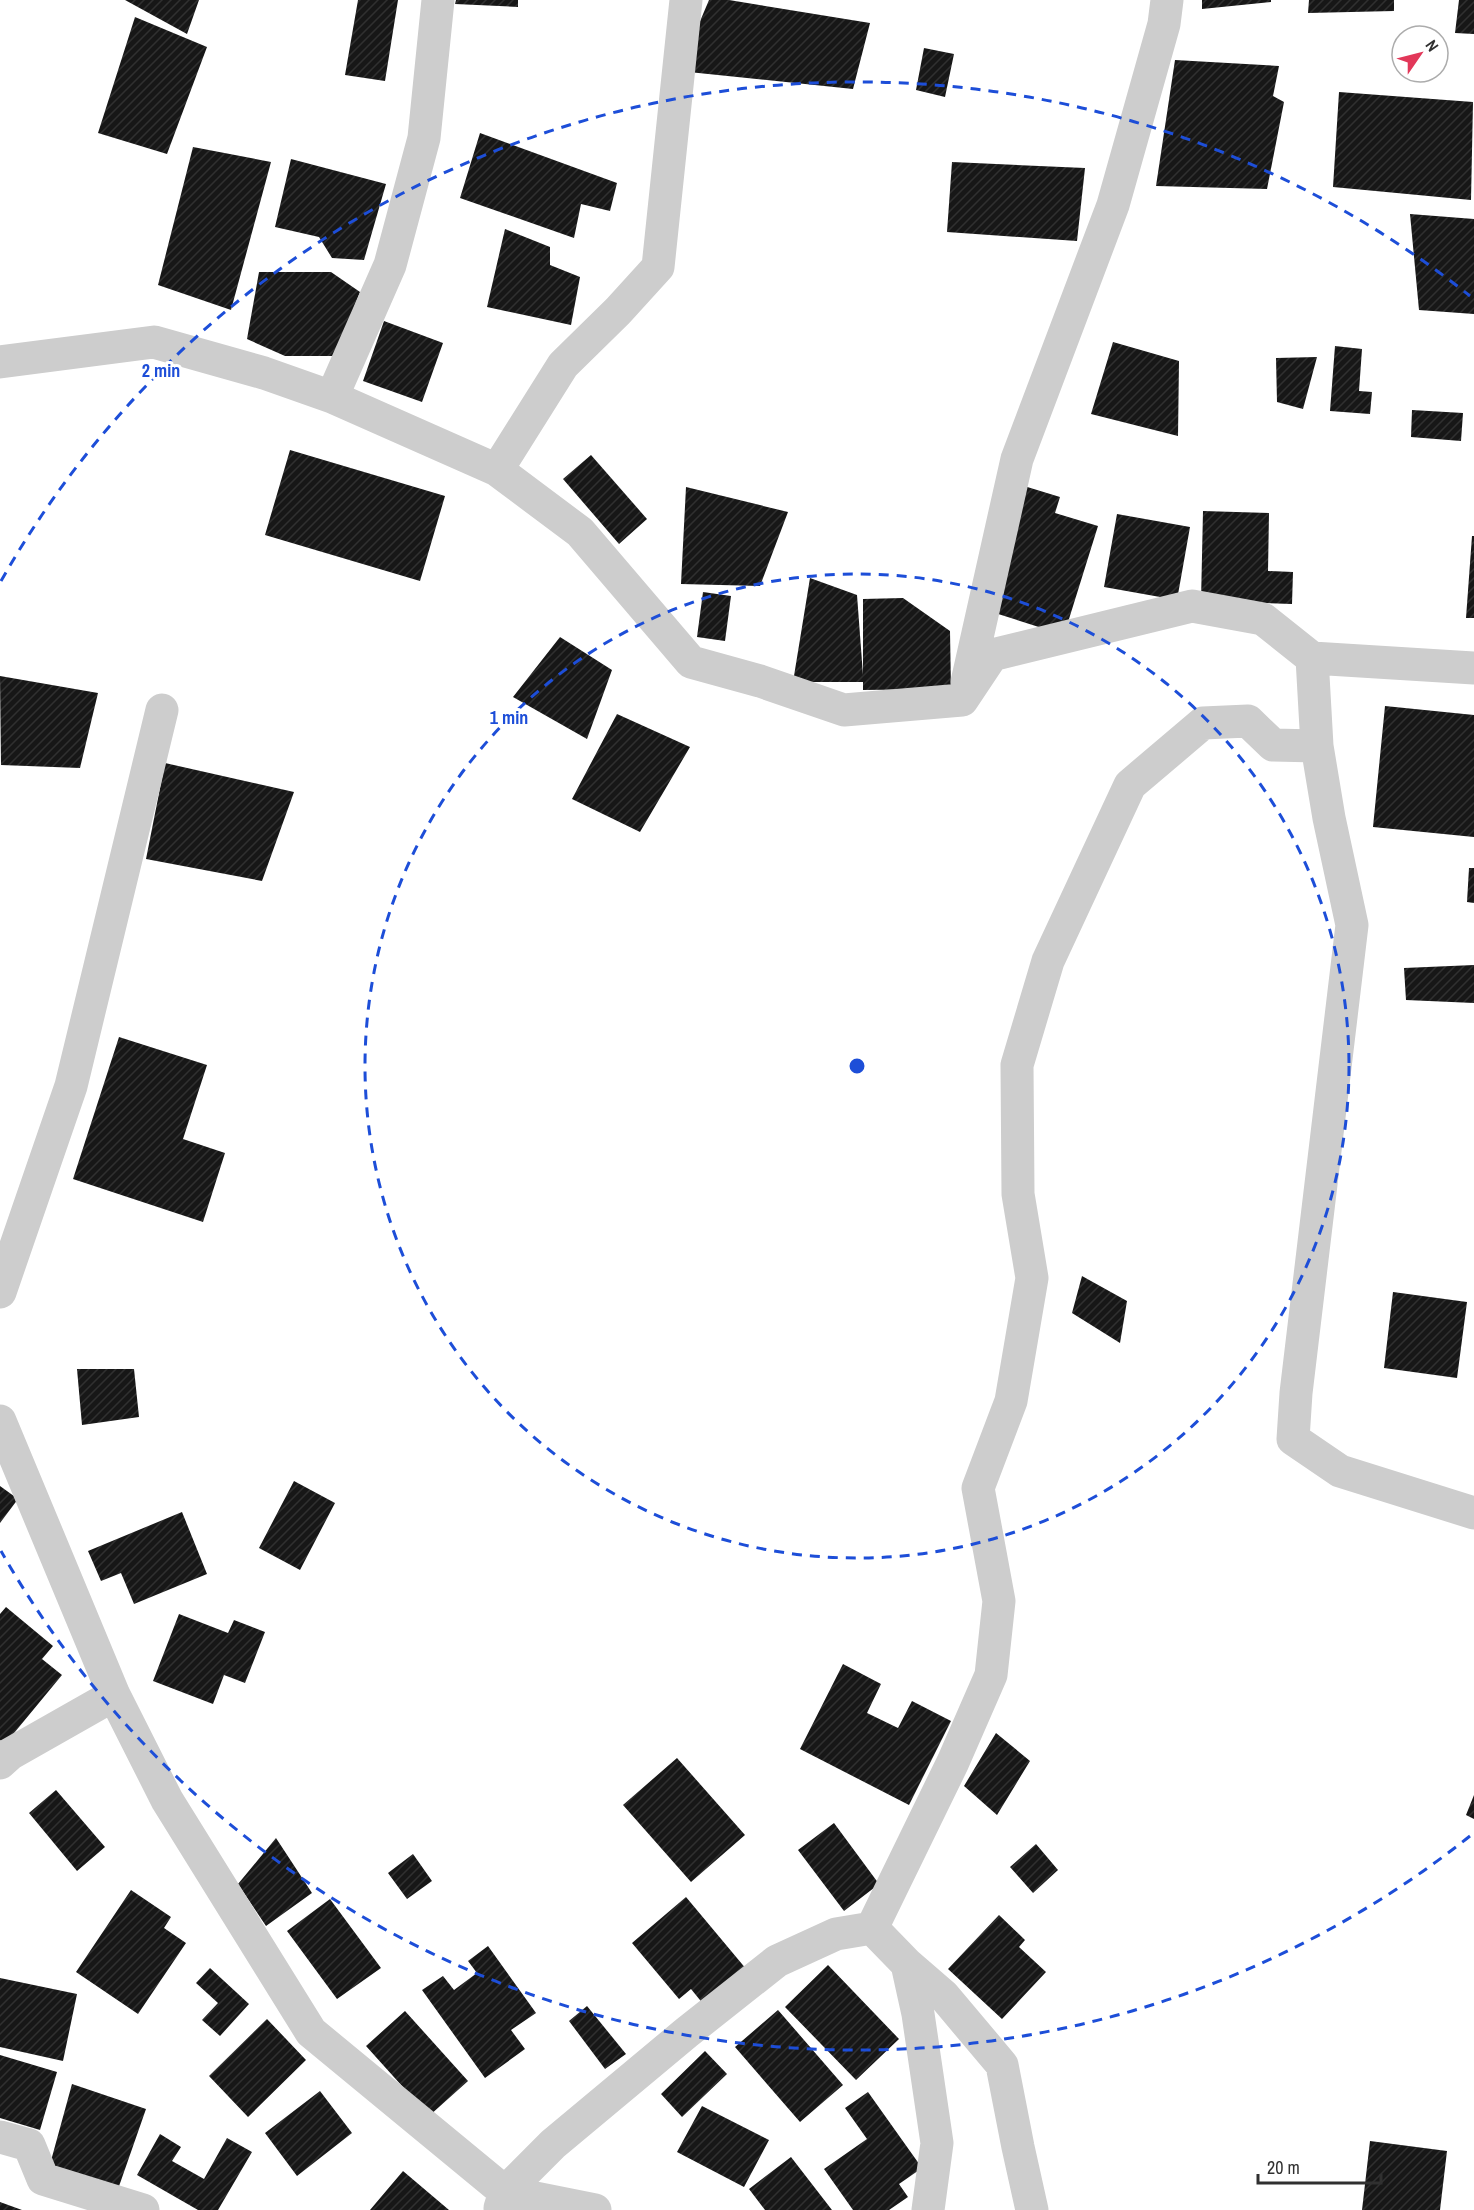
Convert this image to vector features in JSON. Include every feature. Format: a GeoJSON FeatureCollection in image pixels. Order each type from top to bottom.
{"type":"FeatureCollection","features":[{"type":"Feature","properties":{"kind":"street"},"geometry":{"type":"LineString","coordinates":[[332,397],[390,265],[424,138],[438,0]]}},
{"type":"Feature","properties":{"kind":"street"},"geometry":{"type":"LineString","coordinates":[[497,470],[563,365],[618,311],[658,267],[686,0]]}},
{"type":"Feature","properties":{"kind":"street"},"geometry":{"type":"LineString","coordinates":[[962,700],[1017,459],[1113,205],[1164,24],[1167,0]]}},
{"type":"Feature","properties":{"kind":"street"},"geometry":{"type":"LineString","coordinates":[[0,362],[154,342],[264,373],[332,397],[497,470],[580,531],[691,662],[760,681],[844,710],[962,700]]}},
{"type":"Feature","properties":{"kind":"street"},"geometry":{"type":"LineString","coordinates":[[962,700],[992,655],[1192,606],[1263,619],[1312,658],[1474,668]]}},
{"type":"Feature","properties":{"kind":"street"},"geometry":{"type":"LineString","coordinates":[[1312,658],[1317,746],[1329,818],[1352,925],[1296,1393],[1293,1440],[1340,1471],[1474,1513]]}},
{"type":"Feature","properties":{"kind":"street"},"geometry":{"type":"LineString","coordinates":[[0,1292],[71,1086],[162,710]]}},
{"type":"Feature","properties":{"kind":"street"},"geometry":{"type":"LineString","coordinates":[[872,1928],[953,1762],[992,1675],[999,1600],[978,1488],[1011,1401],[1032,1278],[1018,1194],[1017,1065],[1048,961],[1130,785],[1203,723],[1248,721],[1273,746],[1317,746]]}},
{"type":"Feature","properties":{"kind":"street"},"geometry":{"type":"LineString","coordinates":[[0,1421],[114,1695],[167,1800],[311,2032],[502,2201],[595,2210]]}},
{"type":"Feature","properties":{"kind":"street"},"geometry":{"type":"LineString","coordinates":[[0,1763],[10,1754],[114,1695]]}},
{"type":"Feature","properties":{"kind":"street"},"geometry":{"type":"LineString","coordinates":[[872,1928],[907,1965],[944,1996],[1002,2065],[1017,2147],[1032,2210]]}},
{"type":"Feature","properties":{"kind":"street"},"geometry":{"type":"LineString","coordinates":[[502,2201],[553,2144],[686,2033],[777,1961],[836,1934],[872,1928]]}},
{"type":"Feature","properties":{"kind":"street"},"geometry":{"type":"LineString","coordinates":[[907,1965],[918,2014],[938,2143],[928,2210]]}},
{"type":"Feature","properties":{"kind":"street"},"geometry":{"type":"LineString","coordinates":[[0,2137],[28,2145],[43,2179],[143,2210]]}},
{"type":"Feature","properties":{"kind":"building"},"geometry":{"type":"Polygon","coordinates":[[[125,0],[199,0],[187,34],[125,0]]]}},
{"type":"Feature","properties":{"kind":"building"},"geometry":{"type":"Polygon","coordinates":[[[358,0],[398,0],[385,81],[345,75],[358,0]]]}},
{"type":"Feature","properties":{"kind":"building"},"geometry":{"type":"Polygon","coordinates":[[[456,0],[518,0],[518,7],[455,4],[456,0]]]}},
{"type":"Feature","properties":{"kind":"building"},"geometry":{"type":"Polygon","coordinates":[[[709,0],[729,0],[870,23],[853,89],[679,71],[709,0]]]}},
{"type":"Feature","properties":{"kind":"building"},"geometry":{"type":"Polygon","coordinates":[[[1202,0],[1271,0],[1271,2],[1202,9],[1202,0]]]}},
{"type":"Feature","properties":{"kind":"building"},"geometry":{"type":"Polygon","coordinates":[[[1309,0],[1394,0],[1394,11],[1308,13],[1309,0]]]}},
{"type":"Feature","properties":{"kind":"building"},"geometry":{"type":"Polygon","coordinates":[[[1459,0],[1474,0],[1474,34],[1455,33],[1459,0]]]}},
{"type":"Feature","properties":{"kind":"building"},"geometry":{"type":"Polygon","coordinates":[[[135,17],[207,47],[167,154],[98,133],[135,17]]]}},
{"type":"Feature","properties":{"kind":"building"},"geometry":{"type":"Polygon","coordinates":[[[924,48],[954,54],[945,97],[916,90],[924,48]]]}},
{"type":"Feature","properties":{"kind":"building"},"geometry":{"type":"Polygon","coordinates":[[[1175,60],[1279,66],[1273,96],[1284,102],[1267,189],[1156,186],[1175,60]]]}},
{"type":"Feature","properties":{"kind":"building"},"geometry":{"type":"Polygon","coordinates":[[[1339,92],[1473,102],[1471,200],[1333,187],[1339,92]]]}},
{"type":"Feature","properties":{"kind":"building"},"geometry":{"type":"Polygon","coordinates":[[[480,133],[617,183],[610,211],[581,204],[574,238],[460,198],[480,133]]]}},
{"type":"Feature","properties":{"kind":"building"},"geometry":{"type":"Polygon","coordinates":[[[193,147],[271,162],[231,310],[158,285],[193,147]]]}},
{"type":"Feature","properties":{"kind":"building"},"geometry":{"type":"Polygon","coordinates":[[[291,159],[386,184],[364,260],[332,258],[319,237],[275,227],[291,159]]]}},
{"type":"Feature","properties":{"kind":"building"},"geometry":{"type":"Polygon","coordinates":[[[952,162],[1085,168],[1077,241],[947,232],[952,162]]]}},
{"type":"Feature","properties":{"kind":"building"},"geometry":{"type":"Polygon","coordinates":[[[1410,214],[1474,219],[1474,314],[1419,310],[1410,214]]]}},
{"type":"Feature","properties":{"kind":"building"},"geometry":{"type":"Polygon","coordinates":[[[505,229],[550,247],[550,265],[580,277],[571,325],[487,307],[505,229]]]}},
{"type":"Feature","properties":{"kind":"building"},"geometry":{"type":"Polygon","coordinates":[[[259,272],[331,272],[360,292],[335,356],[285,356],[247,339],[259,272]]]}},
{"type":"Feature","properties":{"kind":"building"},"geometry":{"type":"Polygon","coordinates":[[[384,321],[443,343],[422,402],[363,381],[384,321]]]}},
{"type":"Feature","properties":{"kind":"building"},"geometry":{"type":"Polygon","coordinates":[[[1113,342],[1179,361],[1178,436],[1091,414],[1113,342]]]}},
{"type":"Feature","properties":{"kind":"building"},"geometry":{"type":"Polygon","coordinates":[[[1335,346],[1362,349],[1359,391],[1372,392],[1370,414],[1330,411],[1335,346]]]}},
{"type":"Feature","properties":{"kind":"building"},"geometry":{"type":"Polygon","coordinates":[[[1317,357],[1303,409],[1277,402],[1276,358],[1317,357]]]}},
{"type":"Feature","properties":{"kind":"building"},"geometry":{"type":"Polygon","coordinates":[[[1412,410],[1463,413],[1461,441],[1411,437],[1412,410]]]}},
{"type":"Feature","properties":{"kind":"building"},"geometry":{"type":"Polygon","coordinates":[[[290,450],[445,496],[420,581],[265,535],[290,450]]]}},
{"type":"Feature","properties":{"kind":"building"},"geometry":{"type":"Polygon","coordinates":[[[591,455],[647,519],[619,544],[563,479],[591,455]]]}},
{"type":"Feature","properties":{"kind":"building"},"geometry":{"type":"Polygon","coordinates":[[[1024,486],[1060,497],[1055,513],[1098,526],[1064,635],[995,613],[1024,486]]]}},
{"type":"Feature","properties":{"kind":"building"},"geometry":{"type":"Polygon","coordinates":[[[686,487],[788,512],[760,586],[681,584],[686,487]]]}},
{"type":"Feature","properties":{"kind":"building"},"geometry":{"type":"Polygon","coordinates":[[[1203,511],[1269,513],[1268,571],[1293,572],[1292,604],[1201,601],[1203,511]]]}},
{"type":"Feature","properties":{"kind":"building"},"geometry":{"type":"Polygon","coordinates":[[[1117,514],[1190,527],[1177,600],[1104,587],[1117,514]]]}},
{"type":"Feature","properties":{"kind":"building"},"geometry":{"type":"Polygon","coordinates":[[[1472,536],[1474,536],[1474,618],[1466,618],[1472,536]]]}},
{"type":"Feature","properties":{"kind":"building"},"geometry":{"type":"Polygon","coordinates":[[[810,578],[857,595],[863,675],[863,599],[903,598],[950,631],[951,689],[863,690],[863,682],[793,682],[810,578]]]}},
{"type":"Feature","properties":{"kind":"building"},"geometry":{"type":"Polygon","coordinates":[[[703,592],[731,596],[725,641],[697,637],[703,592]]]}},
{"type":"Feature","properties":{"kind":"building"},"geometry":{"type":"Polygon","coordinates":[[[560,637],[612,670],[587,739],[513,697],[560,637]]]}},
{"type":"Feature","properties":{"kind":"building"},"geometry":{"type":"Polygon","coordinates":[[[0,676],[98,693],[80,768],[1,765],[0,676]]]}},
{"type":"Feature","properties":{"kind":"building"},"geometry":{"type":"Polygon","coordinates":[[[1385,706],[1474,715],[1474,837],[1373,827],[1385,706]]]}},
{"type":"Feature","properties":{"kind":"building"},"geometry":{"type":"Polygon","coordinates":[[[617,714],[690,747],[640,832],[572,799],[617,714]]]}},
{"type":"Feature","properties":{"kind":"building"},"geometry":{"type":"Polygon","coordinates":[[[165,763],[294,792],[262,881],[146,859],[165,763]]]}},
{"type":"Feature","properties":{"kind":"building"},"geometry":{"type":"Polygon","coordinates":[[[1469,868],[1474,868],[1474,903],[1467,902],[1469,868]]]}},
{"type":"Feature","properties":{"kind":"building"},"geometry":{"type":"Polygon","coordinates":[[[1474,965],[1474,1003],[1406,1000],[1404,968],[1474,965]]]}},
{"type":"Feature","properties":{"kind":"building"},"geometry":{"type":"Polygon","coordinates":[[[119,1037],[207,1065],[183,1139],[225,1153],[203,1222],[73,1179],[119,1037]]]}},
{"type":"Feature","properties":{"kind":"building"},"geometry":{"type":"Polygon","coordinates":[[[1082,1276],[1127,1301],[1120,1343],[1072,1313],[1082,1276]]]}},
{"type":"Feature","properties":{"kind":"building"},"geometry":{"type":"Polygon","coordinates":[[[1393,1292],[1467,1302],[1457,1378],[1384,1368],[1393,1292]]]}},
{"type":"Feature","properties":{"kind":"building"},"geometry":{"type":"Polygon","coordinates":[[[77,1369],[134,1369],[139,1417],[82,1425],[77,1369]]]}},
{"type":"Feature","properties":{"kind":"building"},"geometry":{"type":"Polygon","coordinates":[[[294,1481],[335,1503],[300,1570],[259,1548],[294,1481]]]}},
{"type":"Feature","properties":{"kind":"building"},"geometry":{"type":"Polygon","coordinates":[[[0,1486],[18,1499],[0,1523],[0,1486]]]}},
{"type":"Feature","properties":{"kind":"building"},"geometry":{"type":"Polygon","coordinates":[[[182,1512],[207,1574],[134,1604],[121,1573],[101,1581],[88,1551],[182,1512]]]}},
{"type":"Feature","properties":{"kind":"building"},"geometry":{"type":"Polygon","coordinates":[[[6,1607],[53,1646],[42,1659],[62,1675],[5,1744],[0,1740],[0,1614],[6,1607]]]}},
{"type":"Feature","properties":{"kind":"building"},"geometry":{"type":"Polygon","coordinates":[[[179,1614],[228,1633],[234,1620],[265,1632],[245,1683],[224,1675],[213,1704],[153,1681],[179,1614]]]}},
{"type":"Feature","properties":{"kind":"building"},"geometry":{"type":"Polygon","coordinates":[[[843,1664],[881,1684],[867,1713],[898,1728],[912,1701],[951,1721],[909,1805],[800,1749],[843,1664]]]}},
{"type":"Feature","properties":{"kind":"building"},"geometry":{"type":"Polygon","coordinates":[[[996,1733],[1030,1761],[997,1815],[964,1786],[996,1733]]]}},
{"type":"Feature","properties":{"kind":"building"},"geometry":{"type":"Polygon","coordinates":[[[677,1758],[745,1835],[691,1882],[623,1805],[677,1758]]]}},
{"type":"Feature","properties":{"kind":"building"},"geometry":{"type":"Polygon","coordinates":[[[56,1790],[105,1847],[77,1871],[29,1813],[56,1790]]]}},
{"type":"Feature","properties":{"kind":"building"},"geometry":{"type":"Polygon","coordinates":[[[1474,1795],[1474,1819],[1466,1815],[1474,1795]]]}},
{"type":"Feature","properties":{"kind":"building"},"geometry":{"type":"Polygon","coordinates":[[[834,1823],[879,1884],[844,1911],[798,1850],[834,1823]]]}},
{"type":"Feature","properties":{"kind":"building"},"geometry":{"type":"Polygon","coordinates":[[[276,1838],[312,1893],[266,1926],[238,1884],[276,1838]]]}},
{"type":"Feature","properties":{"kind":"building"},"geometry":{"type":"Polygon","coordinates":[[[1036,1844],[1058,1870],[1033,1893],[1010,1867],[1036,1844]]]}},
{"type":"Feature","properties":{"kind":"building"},"geometry":{"type":"Polygon","coordinates":[[[413,1854],[432,1881],[407,1899],[388,1873],[413,1854]]]}},
{"type":"Feature","properties":{"kind":"building"},"geometry":{"type":"Polygon","coordinates":[[[131,1890],[171,1917],[164,1928],[186,1943],[138,2014],[76,1972],[131,1890]]]}},
{"type":"Feature","properties":{"kind":"building"},"geometry":{"type":"Polygon","coordinates":[[[686,1897],[747,1970],[704,2005],[691,1989],[679,1999],[632,1943],[686,1897]]]}},
{"type":"Feature","properties":{"kind":"building"},"geometry":{"type":"Polygon","coordinates":[[[330,1899],[381,1968],[337,1999],[287,1931],[330,1899]]]}},
{"type":"Feature","properties":{"kind":"building"},"geometry":{"type":"Polygon","coordinates":[[[999,1915],[1025,1940],[1019,1947],[1046,1972],[1002,2019],[948,1969],[999,1915]]]}},
{"type":"Feature","properties":{"kind":"building"},"geometry":{"type":"Polygon","coordinates":[[[488,1946],[536,2013],[511,2030],[525,2049],[485,2078],[422,1990],[443,1976],[454,1990],[477,1973],[468,1961],[488,1946]]]}},
{"type":"Feature","properties":{"kind":"building"},"geometry":{"type":"Polygon","coordinates":[[[828,1965],[899,2039],[856,2080],[785,2007],[828,1965]]]}},
{"type":"Feature","properties":{"kind":"building"},"geometry":{"type":"Polygon","coordinates":[[[210,1968],[249,2004],[220,2036],[202,2020],[218,2003],[196,1983],[210,1968]]]}},
{"type":"Feature","properties":{"kind":"building"},"geometry":{"type":"Polygon","coordinates":[[[0,1978],[77,1994],[63,2061],[0,2047],[0,1978]]]}},
{"type":"Feature","properties":{"kind":"building"},"geometry":{"type":"Polygon","coordinates":[[[587,2006],[626,2054],[605,2069],[569,2021],[587,2006]]]}},
{"type":"Feature","properties":{"kind":"building"},"geometry":{"type":"Polygon","coordinates":[[[778,2010],[843,2085],[800,2122],[735,2047],[778,2010]]]}},
{"type":"Feature","properties":{"kind":"building"},"geometry":{"type":"Polygon","coordinates":[[[405,2011],[468,2081],[429,2116],[366,2046],[405,2011]]]}},
{"type":"Feature","properties":{"kind":"building"},"geometry":{"type":"Polygon","coordinates":[[[267,2019],[306,2060],[248,2117],[209,2076],[267,2019]]]}},
{"type":"Feature","properties":{"kind":"building"},"geometry":{"type":"Polygon","coordinates":[[[705,2051],[727,2074],[682,2117],[661,2094],[705,2051]]]}},
{"type":"Feature","properties":{"kind":"building"},"geometry":{"type":"Polygon","coordinates":[[[0,2055],[57,2072],[40,2130],[0,2118],[0,2055]]]}},
{"type":"Feature","properties":{"kind":"building"},"geometry":{"type":"Polygon","coordinates":[[[72,2084],[146,2109],[117,2192],[49,2168],[72,2084]]]}},
{"type":"Feature","properties":{"kind":"building"},"geometry":{"type":"Polygon","coordinates":[[[320,2091],[352,2133],[297,2176],[265,2133],[320,2091]]]}},
{"type":"Feature","properties":{"kind":"building"},"geometry":{"type":"Polygon","coordinates":[[[868,2092],[922,2168],[899,2184],[908,2197],[889,2210],[853,2210],[824,2169],[867,2139],[845,2108],[868,2092]]]}},
{"type":"Feature","properties":{"kind":"building"},"geometry":{"type":"Polygon","coordinates":[[[702,2106],[769,2140],[744,2187],[677,2152],[702,2106]]]}},
{"type":"Feature","properties":{"kind":"building"},"geometry":{"type":"Polygon","coordinates":[[[160,2134],[181,2147],[172,2161],[204,2179],[227,2138],[252,2152],[218,2210],[198,2210],[137,2175],[160,2134]]]}},
{"type":"Feature","properties":{"kind":"building"},"geometry":{"type":"Polygon","coordinates":[[[1370,2141],[1447,2151],[1440,2210],[1362,2210],[1370,2141]]]}},
{"type":"Feature","properties":{"kind":"building"},"geometry":{"type":"Polygon","coordinates":[[[791,2157],[832,2210],[765,2210],[749,2189],[791,2157]]]}},
{"type":"Feature","properties":{"kind":"building"},"geometry":{"type":"Polygon","coordinates":[[[403,2171],[449,2210],[370,2210],[403,2171]]]}},
{"type":"Feature","properties":{"kind":"building"},"geometry":{"type":"Polygon","coordinates":[[[0,2202],[22,2210],[0,2210],[0,2202]]]}}]}
